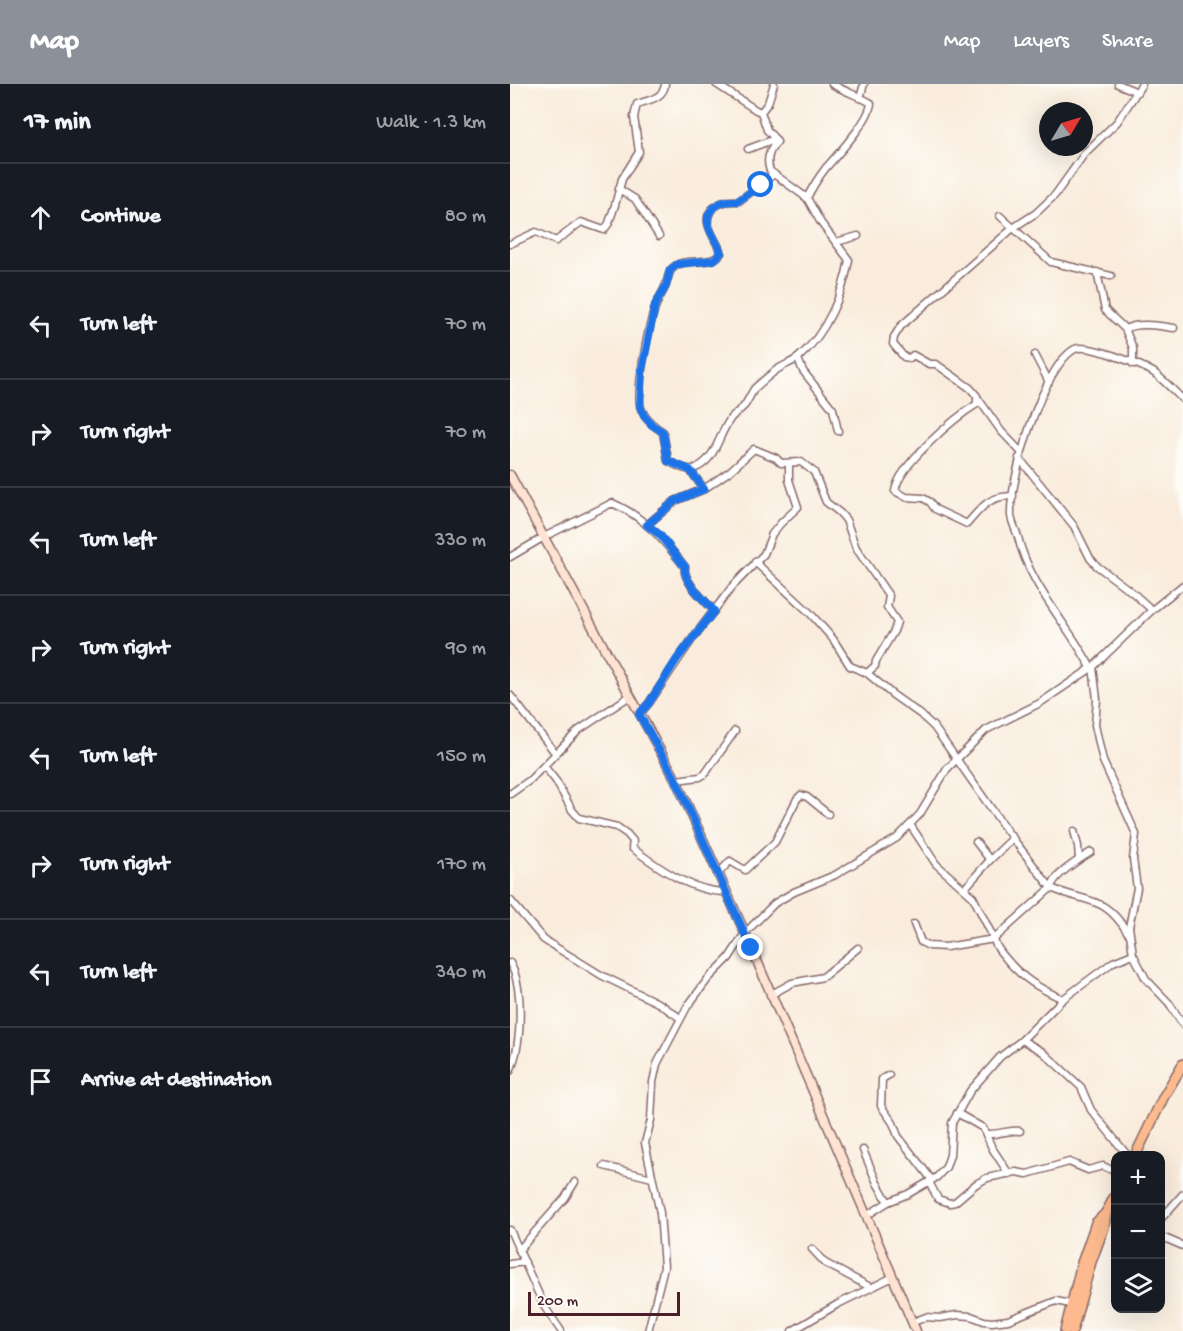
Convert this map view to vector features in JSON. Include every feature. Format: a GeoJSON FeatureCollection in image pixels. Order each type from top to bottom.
{"type":"FeatureCollection","features":[{"type":"Feature","properties":{"kind":"main road"},"geometry":{"type":"LineString","coordinates":[[510,475],[676,780],[745,933],[915,1327]]}},
{"type":"Feature","properties":{"kind":"main road"},"geometry":{"type":"LineString","coordinates":[[1137,1151],[1164,1096],[1183,1064]]}},
{"type":"Feature","properties":{"kind":"main road"},"geometry":{"type":"LineString","coordinates":[[1065,1331],[1070,1304],[1096,1223],[1111,1215]]}},
{"type":"Feature","properties":{"kind":"main road"},"geometry":{"type":"LineString","coordinates":[[1072,1331],[1091,1262],[1111,1215]]}},
{"type":"Feature","properties":{"kind":"street"},"geometry":{"type":"LineString","coordinates":[[510,244],[536,232],[556,242],[581,222],[604,230],[615,206],[622,178],[639,152],[634,117],[637,104],[661,96],[665,84]]}},
{"type":"Feature","properties":{"kind":"street"},"geometry":{"type":"LineString","coordinates":[[690,470],[705,462],[717,446],[731,418],[744,407],[755,389],[778,369],[798,359],[825,324],[845,278],[849,260],[821,223],[807,198],[770,171],[768,160],[772,147],[777,142],[767,130],[761,112],[716,84]]}},
{"type":"Feature","properties":{"kind":"street"},"geometry":{"type":"LineString","coordinates":[[761,112],[768,103],[774,84]]}},
{"type":"Feature","properties":{"kind":"street"},"geometry":{"type":"LineString","coordinates":[[807,198],[824,170],[857,130],[867,115],[871,103],[832,84]]}},
{"type":"Feature","properties":{"kind":"street"},"geometry":{"type":"LineString","coordinates":[[860,98],[864,84]]}},
{"type":"Feature","properties":{"kind":"street"},"geometry":{"type":"LineString","coordinates":[[1118,84],[1137,92]]}},
{"type":"Feature","properties":{"kind":"street"},"geometry":{"type":"LineString","coordinates":[[1142,84],[1117,122],[1085,153],[1055,195],[1013,228],[901,326],[894,337],[893,344],[904,357],[910,358],[913,355],[929,364],[936,364],[970,388],[1074,526],[1097,566],[1152,610]]}},
{"type":"Feature","properties":{"kind":"street"},"geometry":{"type":"LineString","coordinates":[[748,149],[775,139]]}},
{"type":"Feature","properties":{"kind":"street"},"geometry":{"type":"LineString","coordinates":[[704,489],[690,470],[668,461],[663,432],[644,416],[640,406],[642,370],[654,311],[666,286],[670,270],[678,264],[714,260],[721,253],[707,223],[710,210],[728,200],[738,201],[774,174]]}},
{"type":"Feature","properties":{"kind":"street"},"geometry":{"type":"LineString","coordinates":[[619,189],[635,199],[659,236]]}},
{"type":"Feature","properties":{"kind":"street"},"geometry":{"type":"LineString","coordinates":[[1000,216],[1051,262],[1111,276]]}},
{"type":"Feature","properties":{"kind":"street"},"geometry":{"type":"LineString","coordinates":[[836,242],[858,236]]}},
{"type":"Feature","properties":{"kind":"street"},"geometry":{"type":"LineString","coordinates":[[1097,272],[1105,310],[1125,329],[1132,348],[1133,364]]}},
{"type":"Feature","properties":{"kind":"street"},"geometry":{"type":"LineString","coordinates":[[1125,329],[1151,325],[1174,328]]}},
{"type":"Feature","properties":{"kind":"street"},"geometry":{"type":"LineString","coordinates":[[1183,400],[1163,380],[1150,371],[1106,353],[1083,347],[1075,349],[1065,358],[1049,382],[1020,455],[1011,514],[1022,555],[1054,613],[1081,648],[1092,668],[1096,699],[1095,725],[1103,761],[1136,834],[1133,859],[1137,888],[1129,927],[1133,954],[1146,979],[1169,1003],[1183,1025]]}},
{"type":"Feature","properties":{"kind":"street"},"geometry":{"type":"LineString","coordinates":[[1035,355],[1049,382]]}},
{"type":"Feature","properties":{"kind":"street"},"geometry":{"type":"LineString","coordinates":[[798,359],[803,371],[833,408],[838,431]]}},
{"type":"Feature","properties":{"kind":"street"},"geometry":{"type":"LineString","coordinates":[[977,396],[977,404],[957,417],[914,460],[898,480],[895,491],[906,497],[923,498],[935,509],[967,524],[979,508],[998,496],[1013,496]]}},
{"type":"Feature","properties":{"kind":"street"},"geometry":{"type":"LineString","coordinates":[[647,525],[675,501],[704,489],[730,471],[753,449],[776,458],[781,463],[801,462],[814,472],[826,502],[846,520],[856,548],[889,596],[887,607],[897,622],[874,666],[867,674]]}},
{"type":"Feature","properties":{"kind":"street"},"geometry":{"type":"LineString","coordinates":[[639,714],[649,703],[677,659],[732,587],[764,554],[772,534],[798,507],[789,480],[789,464]]}},
{"type":"Feature","properties":{"kind":"street"},"geometry":{"type":"LineString","coordinates":[[510,557],[612,502],[660,535],[685,567],[686,579],[714,611]]}},
{"type":"Feature","properties":{"kind":"street"},"geometry":{"type":"LineString","coordinates":[[755,562],[810,613],[833,639],[850,666],[867,674],[934,727],[1012,838],[1051,888],[1097,902],[1118,917],[1130,936]]}},
{"type":"Feature","properties":{"kind":"street"},"geometry":{"type":"LineString","coordinates":[[648,1331],[664,1266],[660,1214],[645,1143],[651,1120],[653,1082],[657,1064],[680,1018],[708,979],[729,958],[745,933],[776,903],[794,892],[835,874],[897,838],[911,826],[920,814],[937,783],[986,730],[1040,703],[1092,668],[1152,610],[1183,585]]}},
{"type":"Feature","properties":{"kind":"street"},"geometry":{"type":"LineString","coordinates":[[510,694],[556,754]]}},
{"type":"Feature","properties":{"kind":"street"},"geometry":{"type":"LineString","coordinates":[[510,794],[530,780],[579,730],[630,696]]}},
{"type":"Feature","properties":{"kind":"street"},"geometry":{"type":"LineString","coordinates":[[676,780],[700,777],[705,774],[735,731]]}},
{"type":"Feature","properties":{"kind":"street"},"geometry":{"type":"LineString","coordinates":[[544,766],[579,818],[617,827],[633,842],[632,848],[650,862],[688,883],[714,892],[726,892]]}},
{"type":"Feature","properties":{"kind":"street"},"geometry":{"type":"LineString","coordinates":[[717,874],[730,861],[745,870],[775,842],[801,795],[807,797],[828,814]]}},
{"type":"Feature","properties":{"kind":"street"},"geometry":{"type":"LineString","coordinates":[[911,826],[936,864],[973,897],[995,944],[1014,970],[1030,983],[1063,999]]}},
{"type":"Feature","properties":{"kind":"street"},"geometry":{"type":"LineString","coordinates":[[1074,831],[1079,860]]}},
{"type":"Feature","properties":{"kind":"street"},"geometry":{"type":"LineString","coordinates":[[965,888],[1012,838]]}},
{"type":"Feature","properties":{"kind":"street"},"geometry":{"type":"LineString","coordinates":[[976,842],[990,860]]}},
{"type":"Feature","properties":{"kind":"street"},"geometry":{"type":"LineString","coordinates":[[914,924],[921,942],[929,946],[946,947],[994,939],[1051,888],[1052,883],[1061,873],[1091,852]]}},
{"type":"Feature","properties":{"kind":"street"},"geometry":{"type":"LineString","coordinates":[[510,900],[544,939],[601,975],[660,1004],[680,1018]]}},
{"type":"Feature","properties":{"kind":"street"},"geometry":{"type":"LineString","coordinates":[[770,995],[792,983],[823,977],[858,948]]}},
{"type":"Feature","properties":{"kind":"street"},"geometry":{"type":"LineString","coordinates":[[866,1216],[930,1181],[946,1167],[950,1155],[952,1123],[970,1091],[1000,1057],[1022,1040],[1063,999],[1113,962],[1133,954]]}},
{"type":"Feature","properties":{"kind":"street"},"geometry":{"type":"LineString","coordinates":[[510,963],[517,987],[520,1021],[519,1041],[510,1071]]}},
{"type":"Feature","properties":{"kind":"street"},"geometry":{"type":"LineString","coordinates":[[1022,1040],[1043,1052],[1081,1087],[1091,1110],[1125,1151]]}},
{"type":"Feature","properties":{"kind":"street"},"geometry":{"type":"LineString","coordinates":[[889,1075],[882,1079],[880,1106],[930,1181],[938,1199],[950,1203],[955,1202],[987,1178],[1027,1174],[1069,1162],[1088,1170],[1103,1166],[1111,1170]]}},
{"type":"Feature","properties":{"kind":"street"},"geometry":{"type":"LineString","coordinates":[[957,1113],[978,1123],[987,1134],[992,1148],[1009,1174]]}},
{"type":"Feature","properties":{"kind":"street"},"geometry":{"type":"LineString","coordinates":[[987,1134],[1020,1131]]}},
{"type":"Feature","properties":{"kind":"street"},"geometry":{"type":"LineString","coordinates":[[863,1150],[888,1202]]}},
{"type":"Feature","properties":{"kind":"street"},"geometry":{"type":"LineString","coordinates":[[604,1166],[652,1178]]}},
{"type":"Feature","properties":{"kind":"street"},"geometry":{"type":"LineString","coordinates":[[519,1250],[565,1198],[575,1182]]}},
{"type":"Feature","properties":{"kind":"street"},"geometry":{"type":"LineString","coordinates":[[1165,1215],[1183,1194]]}},
{"type":"Feature","properties":{"kind":"street"},"geometry":{"type":"LineString","coordinates":[[510,1230],[525,1262],[528,1275],[544,1306],[561,1331]]}},
{"type":"Feature","properties":{"kind":"street"},"geometry":{"type":"LineString","coordinates":[[1165,1238],[1183,1246]]}},
{"type":"Feature","properties":{"kind":"street"},"geometry":{"type":"LineString","coordinates":[[812,1248],[825,1263],[870,1287]]}},
{"type":"Feature","properties":{"kind":"street"},"geometry":{"type":"LineString","coordinates":[[510,1264],[525,1262]]}},
{"type":"Feature","properties":{"kind":"street"},"geometry":{"type":"LineString","coordinates":[[792,1331],[892,1276]]}},
{"type":"Feature","properties":{"kind":"street"},"geometry":{"type":"LineString","coordinates":[[915,1327],[926,1317],[971,1316],[984,1322],[992,1322],[1008,1320],[1056,1301],[1070,1304]]}},
{"type":"Feature","properties":{"kind":"route"},"geometry":{"type":"LineString","coordinates":[[751,948],[676,780],[639,714],[714,611],[686,579],[685,567],[660,535],[647,525],[675,501],[704,489],[690,470],[668,461],[663,432],[644,416],[640,406],[640,389],[655,305],[666,286],[670,270],[678,264],[714,260],[719,256],[721,253],[719,245],[707,223],[710,210],[728,200],[738,201],[761,185]]}}]}
